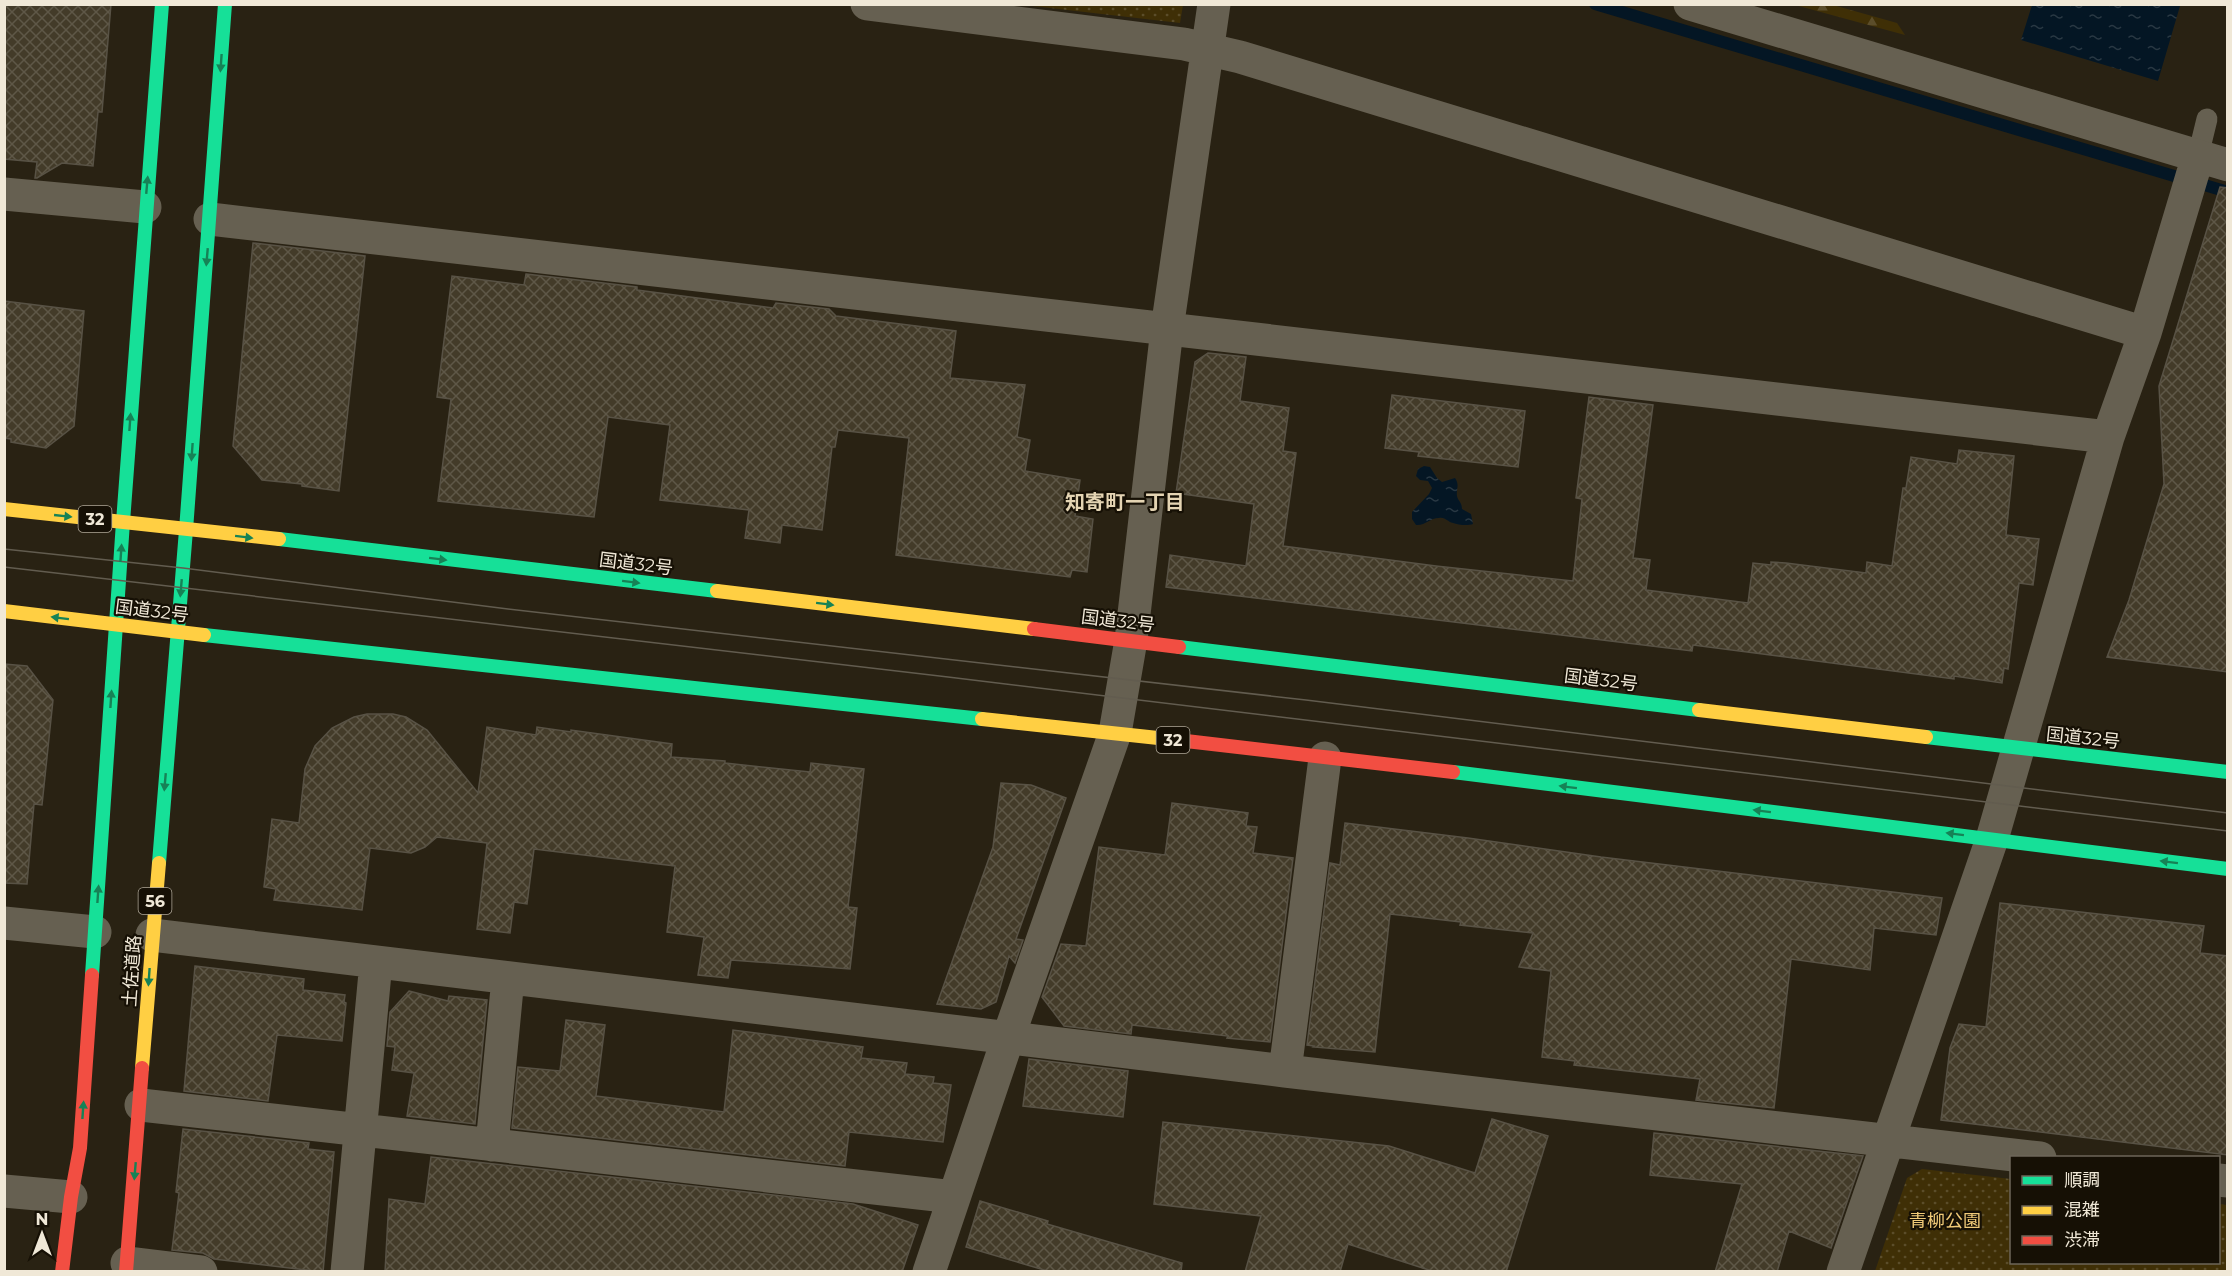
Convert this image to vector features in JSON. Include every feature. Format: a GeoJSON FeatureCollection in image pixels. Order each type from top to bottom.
{"type":"FeatureCollection","features":[{"type":"Feature","properties":{"kind":"main road"},"geometry":{"type":"LineString","coordinates":[[62,1272],[71,1197],[80,1148],[145,207],[162,4]]}},
{"type":"Feature","properties":{"kind":"main road","name":"土佐道路"},"geometry":{"type":"LineString","coordinates":[[127,1267],[186,530],[225,4]]}},
{"type":"Feature","properties":{"kind":"main road","name":"国道32号"},"geometry":{"type":"LineString","coordinates":[[4,509],[1131,640],[2018,749],[2228,772]]}},
{"type":"Feature","properties":{"kind":"main road","name":"国道32号"},"geometry":{"type":"LineString","coordinates":[[4,611],[505,670],[1114,733],[1992,838],[2228,869]]}},
{"type":"Feature","properties":{"kind":"street"},"geometry":{"type":"LineString","coordinates":[[867,4],[1184,44],[1240,57],[2145,333]]}},
{"type":"Feature","properties":{"kind":"street"},"geometry":{"type":"LineString","coordinates":[[929,1272],[1114,733],[1131,640],[1167,329],[1214,4]]}},
{"type":"Feature","properties":{"kind":"street"},"geometry":{"type":"LineString","coordinates":[[1690,4],[2213,161],[2183,204],[2145,333],[2108,437],[1992,838],[1844,1272]]}},
{"type":"Feature","properties":{"kind":"street"},"geometry":{"type":"LineString","coordinates":[[4,194],[145,207]]}},
{"type":"Feature","properties":{"kind":"street"},"geometry":{"type":"LineString","coordinates":[[210,219],[2108,437]]}},
{"type":"Feature","properties":{"kind":"street"},"geometry":{"type":"LineString","coordinates":[[1285,1071],[1325,758]]}},
{"type":"Feature","properties":{"kind":"street"},"geometry":{"type":"LineString","coordinates":[[4,923],[95,932]]}},
{"type":"Feature","properties":{"kind":"street"},"geometry":{"type":"LineString","coordinates":[[152,935],[1285,1071],[2024,1156]]}},
{"type":"Feature","properties":{"kind":"street"},"geometry":{"type":"LineString","coordinates":[[348,1272],[376,962]]}},
{"type":"Feature","properties":{"kind":"street"},"geometry":{"type":"LineString","coordinates":[[492,1145],[508,978]]}},
{"type":"Feature","properties":{"kind":"street"},"geometry":{"type":"LineString","coordinates":[[141,1105],[954,1197]]}},
{"type":"Feature","properties":{"kind":"street"},"geometry":{"type":"LineString","coordinates":[[4,1191],[71,1197]]}},
{"type":"Feature","properties":{"kind":"street"},"geometry":{"type":"LineString","coordinates":[[127,1267],[201,1272]]}},
{"type":"Feature","properties":{"kind":"lane"},"geometry":{"type":"LineString","coordinates":[[2207,120],[2213,161]]}},
{"type":"Feature","properties":{"kind":"green space"},"geometry":{"type":"Polygon","coordinates":[[[1024,5],[1183,5],[1180,23],[1024,5]]]}},
{"type":"Feature","properties":{"kind":"green space"},"geometry":{"type":"Polygon","coordinates":[[[1795,5],[1833,5],[1897,23],[1905,35],[1795,5]]]}},
{"type":"Feature","properties":{"kind":"green space","name":"青柳公園"},"geometry":{"type":"Polygon","coordinates":[[[1922,1169],[2010,1179],[2010,1264],[2220,1264],[2220,1204],[2227,1205],[2227,1271],[1875,1271],[1907,1178],[1922,1169]]]}},
{"type":"Feature","properties":{"kind":"water"},"geometry":{"type":"Polygon","coordinates":[[[2032,5],[2180,6],[2158,81],[2021,40],[2032,5]]]}},
{"type":"Feature","properties":{"kind":"water"},"geometry":{"type":"Polygon","coordinates":[[[1424,466],[1430,467],[1442,482],[1455,478],[1462,509],[1471,514],[1473,524],[1458,524],[1436,518],[1416,525],[1412,519],[1412,512],[1432,488],[1428,481],[1420,480],[1416,476],[1418,469],[1424,466]]]}},
{"type":"Feature","properties":{"kind":"building"},"geometry":{"type":"Polygon","coordinates":[[[4,4],[111,4],[102,112],[98,112],[93,166],[62,163],[35,178],[37,162],[4,159],[4,4]]]}},
{"type":"Feature","properties":{"kind":"building"},"geometry":{"type":"Polygon","coordinates":[[[2220,187],[2228,188],[2228,672],[2107,657],[2129,600],[2164,484],[2159,386],[2220,187]]]}},
{"type":"Feature","properties":{"kind":"building"},"geometry":{"type":"Polygon","coordinates":[[[253,243],[365,256],[339,491],[262,480],[233,446],[253,243]]]}},
{"type":"Feature","properties":{"kind":"building"},"geometry":{"type":"Polygon","coordinates":[[[526,274],[637,287],[637,290],[773,308],[776,303],[829,309],[836,316],[956,331],[950,378],[1025,385],[1017,437],[1030,440],[1025,471],[1080,480],[1075,516],[1093,519],[1087,572],[1072,570],[1070,577],[896,555],[909,438],[838,430],[835,447],[832,447],[822,530],[782,525],[780,543],[745,538],[749,510],[660,500],[670,425],[608,417],[594,517],[438,501],[451,399],[437,397],[452,276],[524,285],[526,274]]]}},
{"type":"Feature","properties":{"kind":"building"},"geometry":{"type":"Polygon","coordinates":[[[4,301],[84,311],[74,426],[46,448],[11,442],[11,439],[4,438],[4,301]]]}},
{"type":"Feature","properties":{"kind":"building"},"geometry":{"type":"Polygon","coordinates":[[[1208,353],[1246,357],[1240,401],[1289,408],[1283,451],[1296,453],[1283,546],[1436,566],[1573,581],[1582,499],[1576,498],[1589,397],[1653,405],[1633,558],[1650,560],[1646,590],[1748,603],[1753,563],[1771,565],[1771,562],[1786,563],[1866,573],[1867,562],[1892,566],[1903,488],[1906,488],[1911,457],[1957,464],[1959,450],[2014,456],[2006,535],[2039,539],[2033,585],[2019,583],[2008,669],[2004,668],[2002,683],[1954,676],[1954,679],[1693,645],[1692,651],[1166,587],[1170,555],[1246,566],[1254,504],[1176,493],[1195,362],[1208,353]]]}},
{"type":"Feature","properties":{"kind":"building"},"geometry":{"type":"Polygon","coordinates":[[[1392,395],[1525,411],[1518,467],[1418,456],[1419,452],[1385,448],[1392,395]]]}},
{"type":"Feature","properties":{"kind":"building"},"geometry":{"type":"Polygon","coordinates":[[[4,664],[27,666],[53,700],[42,805],[34,804],[27,884],[4,883],[4,664]]]}},
{"type":"Feature","properties":{"kind":"building"},"geometry":{"type":"Polygon","coordinates":[[[367,714],[393,714],[406,717],[427,730],[478,793],[487,727],[536,735],[537,727],[571,732],[571,730],[672,744],[671,757],[725,761],[725,763],[810,772],[811,763],[864,769],[848,907],[857,908],[850,969],[731,960],[728,978],[698,975],[704,937],[667,932],[675,866],[534,849],[527,904],[514,902],[510,933],[477,929],[487,843],[437,837],[425,847],[411,853],[370,848],[362,910],[274,900],[276,889],[264,887],[272,819],[299,823],[305,769],[315,746],[332,728],[354,717],[367,714]]]}},
{"type":"Feature","properties":{"kind":"building"},"geometry":{"type":"Polygon","coordinates":[[[1001,783],[1031,785],[1066,798],[1016,939],[1023,940],[1015,963],[1009,956],[996,1002],[981,1009],[937,1004],[993,847],[1001,783]]]}},
{"type":"Feature","properties":{"kind":"building"},"geometry":{"type":"Polygon","coordinates":[[[1172,803],[1248,813],[1246,826],[1257,827],[1253,853],[1293,858],[1270,1042],[1132,1025],[1131,1034],[1064,1026],[1042,997],[1061,944],[1086,946],[1099,847],[1165,855],[1172,803]]]}},
{"type":"Feature","properties":{"kind":"building"},"geometry":{"type":"Polygon","coordinates":[[[1345,823],[1601,857],[1942,898],[1936,935],[1874,928],[1870,970],[1791,959],[1774,1108],[1696,1100],[1700,1079],[1574,1065],[1575,1061],[1542,1057],[1551,971],[1519,967],[1533,933],[1460,925],[1461,922],[1390,914],[1375,1052],[1307,1045],[1330,863],[1340,865],[1345,823]]]}},
{"type":"Feature","properties":{"kind":"building"},"geometry":{"type":"Polygon","coordinates":[[[2000,903],[2204,926],[2200,953],[2228,956],[2228,1155],[1941,1120],[1950,1048],[1959,1024],[1986,1027],[2000,903]]]}},
{"type":"Feature","properties":{"kind":"building"},"geometry":{"type":"Polygon","coordinates":[[[195,966],[304,979],[303,990],[345,995],[342,1041],[277,1035],[268,1101],[184,1091],[195,966]]]}},
{"type":"Feature","properties":{"kind":"building"},"geometry":{"type":"Polygon","coordinates":[[[409,991],[448,1001],[449,996],[487,1000],[475,1124],[407,1116],[414,1073],[392,1070],[395,1047],[387,1046],[390,1012],[409,991]]]}},
{"type":"Feature","properties":{"kind":"building"},"geometry":{"type":"Polygon","coordinates":[[[566,1020],[605,1025],[596,1096],[724,1112],[733,1030],[863,1047],[861,1058],[907,1063],[905,1074],[934,1077],[933,1083],[951,1085],[943,1142],[849,1132],[845,1166],[512,1128],[518,1067],[560,1071],[566,1020]]]}},
{"type":"Feature","properties":{"kind":"building"},"geometry":{"type":"Polygon","coordinates":[[[1029,1059],[1128,1071],[1123,1117],[1023,1106],[1029,1059]]]}},
{"type":"Feature","properties":{"kind":"building"},"geometry":{"type":"Polygon","coordinates":[[[1492,1119],[1548,1136],[1506,1272],[1435,1272],[1348,1244],[1340,1272],[1245,1272],[1261,1216],[1154,1204],[1163,1122],[1389,1146],[1475,1173],[1492,1119]]]}},
{"type":"Feature","properties":{"kind":"building"},"geometry":{"type":"Polygon","coordinates":[[[183,1129],[309,1143],[308,1149],[334,1152],[323,1272],[214,1259],[203,1253],[172,1250],[179,1193],[176,1192],[183,1129]]]}},
{"type":"Feature","properties":{"kind":"building"},"geometry":{"type":"Polygon","coordinates":[[[1654,1133],[1863,1156],[1831,1248],[1789,1231],[1777,1272],[1715,1272],[1742,1184],[1650,1175],[1654,1133]]]}},
{"type":"Feature","properties":{"kind":"building"},"geometry":{"type":"Polygon","coordinates":[[[431,1157],[853,1204],[918,1225],[902,1272],[385,1272],[389,1199],[425,1204],[431,1157]]]}},
{"type":"Feature","properties":{"kind":"building"},"geometry":{"type":"Polygon","coordinates":[[[980,1201],[1048,1221],[1047,1224],[1182,1263],[1181,1272],[1051,1272],[966,1247],[980,1201]]]}},
{"type":"Feature","properties":{"kind":"waterway"},"geometry":{"type":"LineString","coordinates":[[1595,4],[2228,192]]}},
{"type":"Feature","properties":{"kind":"tram line"},"geometry":{"type":"LineString","coordinates":[[4,549],[1306,700],[2228,813]]}},
{"type":"Feature","properties":{"kind":"tram line"},"geometry":{"type":"LineString","coordinates":[[4,567],[948,677],[2228,831]]}},
{"type":"Feature","properties":{"kind":"traffic: fast"},"geometry":{"type":"LineString","coordinates":[[123,522],[162,4]]}},
{"type":"Feature","properties":{"kind":"traffic: fast"},"geometry":{"type":"LineString","coordinates":[[186,530],[225,4]]}},
{"type":"Feature","properties":{"kind":"traffic: fast"},"geometry":{"type":"LineString","coordinates":[[92,975],[123,522]]}},
{"type":"Feature","properties":{"kind":"traffic: fast"},"geometry":{"type":"LineString","coordinates":[[159,863],[186,530]]}},
{"type":"Feature","properties":{"kind":"traffic: fast"},"geometry":{"type":"LineString","coordinates":[[279,539],[717,591]]}},
{"type":"Feature","properties":{"kind":"traffic: fast"},"geometry":{"type":"LineString","coordinates":[[204,635],[982,719]]}},
{"type":"Feature","properties":{"kind":"traffic: fast"},"geometry":{"type":"LineString","coordinates":[[1179,647],[1699,710]]}},
{"type":"Feature","properties":{"kind":"traffic: fast"},"geometry":{"type":"LineString","coordinates":[[1926,737],[2228,772]]}},
{"type":"Feature","properties":{"kind":"traffic: fast"},"geometry":{"type":"LineString","coordinates":[[1453,772],[2228,869]]}},
{"type":"Feature","properties":{"kind":"traffic: slow"},"geometry":{"type":"LineString","coordinates":[[4,509],[279,539]]}},
{"type":"Feature","properties":{"kind":"traffic: slow"},"geometry":{"type":"LineString","coordinates":[[717,591],[1034,629]]}},
{"type":"Feature","properties":{"kind":"traffic: slow"},"geometry":{"type":"LineString","coordinates":[[4,611],[204,635]]}},
{"type":"Feature","properties":{"kind":"traffic: slow"},"geometry":{"type":"LineString","coordinates":[[1699,710],[1926,737]]}},
{"type":"Feature","properties":{"kind":"traffic: slow"},"geometry":{"type":"LineString","coordinates":[[982,719],[1186,741]]}},
{"type":"Feature","properties":{"kind":"traffic: slow"},"geometry":{"type":"LineString","coordinates":[[142,1068],[159,863]]}},
{"type":"Feature","properties":{"kind":"traffic: jam"},"geometry":{"type":"LineString","coordinates":[[1034,629],[1179,647]]}},
{"type":"Feature","properties":{"kind":"traffic: jam"},"geometry":{"type":"LineString","coordinates":[[1186,741],[1453,772]]}},
{"type":"Feature","properties":{"kind":"traffic: jam"},"geometry":{"type":"LineString","coordinates":[[62,1272],[71,1197],[80,1148],[92,975]]}},
{"type":"Feature","properties":{"kind":"traffic: jam"},"geometry":{"type":"LineString","coordinates":[[126,1272],[142,1068]]}},
{"type":"Feature","properties":{"kind":"district","name":"知寄町一丁目"},"geometry":{"type":"Point","coordinates":[1125,502]}}]}
